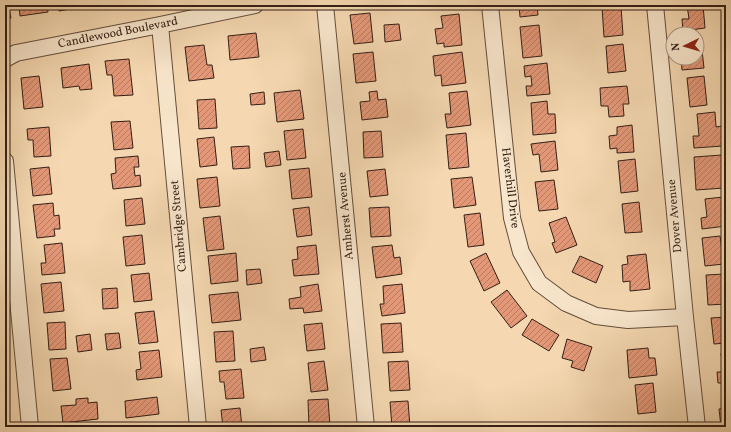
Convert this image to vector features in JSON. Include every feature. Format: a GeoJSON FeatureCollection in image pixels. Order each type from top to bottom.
{"type":"FeatureCollection","features":[{"type":"Feature","properties":{"kind":"street","name":"Candlewood Boulevard"},"geometry":{"type":"LineString","coordinates":[[5,59],[16,53],[255,5]]}},
{"type":"Feature","properties":{"kind":"street","name":"Amherst Avenue"},"geometry":{"type":"LineString","coordinates":[[325,5],[366,427]]}},
{"type":"Feature","properties":{"kind":"street","name":"Haverhill Drive"},"geometry":{"type":"LineString","coordinates":[[490,5],[512,218],[521,252],[539,283],[566,303],[596,316],[628,320],[685,317]]}},
{"type":"Feature","properties":{"kind":"street","name":"Dover Avenue"},"geometry":{"type":"LineString","coordinates":[[655,5],[697,427]]}},
{"type":"Feature","properties":{"kind":"street","name":"Cambridge Street"},"geometry":{"type":"LineString","coordinates":[[160,25],[198,427]]}},
{"type":"Feature","properties":{"kind":"street"},"geometry":{"type":"LineString","coordinates":[[5,161],[30,427]]}},
{"type":"Feature","properties":{"kind":"building"},"geometry":{"type":"Polygon","coordinates":[[[5,5],[8,5],[11,18],[5,19],[5,5]]]}},
{"type":"Feature","properties":{"kind":"building"},"geometry":{"type":"Polygon","coordinates":[[[19,5],[47,5],[48,12],[20,16],[19,5]]]}},
{"type":"Feature","properties":{"kind":"building"},"geometry":{"type":"Polygon","coordinates":[[[59,5],[70,5],[70,9],[59,11],[59,5]]]}},
{"type":"Feature","properties":{"kind":"building"},"geometry":{"type":"Polygon","coordinates":[[[439,5],[458,5],[458,6],[439,8],[439,5]]]}},
{"type":"Feature","properties":{"kind":"building"},"geometry":{"type":"Polygon","coordinates":[[[519,5],[537,5],[538,15],[520,17],[519,5]]]}},
{"type":"Feature","properties":{"kind":"building"},"geometry":{"type":"Polygon","coordinates":[[[687,5],[703,5],[705,26],[683,26],[682,19],[689,19],[687,5]]]}},
{"type":"Feature","properties":{"kind":"building"},"geometry":{"type":"Polygon","coordinates":[[[621,6],[623,35],[604,37],[602,7],[621,6]]]}},
{"type":"Feature","properties":{"kind":"building"},"geometry":{"type":"Polygon","coordinates":[[[370,13],[373,42],[354,44],[350,15],[370,13]]]}},
{"type":"Feature","properties":{"kind":"building"},"geometry":{"type":"Polygon","coordinates":[[[459,14],[462,45],[444,47],[444,43],[437,44],[435,29],[443,28],[441,16],[459,14]]]}},
{"type":"Feature","properties":{"kind":"building"},"geometry":{"type":"Polygon","coordinates":[[[399,24],[401,40],[385,42],[384,25],[399,24]]]}},
{"type":"Feature","properties":{"kind":"building"},"geometry":{"type":"Polygon","coordinates":[[[539,25],[542,56],[523,58],[520,27],[539,25]]]}},
{"type":"Feature","properties":{"kind":"building"},"geometry":{"type":"Polygon","coordinates":[[[256,33],[259,57],[230,60],[228,36],[256,33]]]}},
{"type":"Feature","properties":{"kind":"building"},"geometry":{"type":"Polygon","coordinates":[[[623,44],[626,71],[608,73],[606,46],[623,44]]]}},
{"type":"Feature","properties":{"kind":"building"},"geometry":{"type":"Polygon","coordinates":[[[204,45],[207,65],[212,65],[214,78],[189,81],[185,47],[204,45]]]}},
{"type":"Feature","properties":{"kind":"building"},"geometry":{"type":"Polygon","coordinates":[[[373,52],[376,81],[356,83],[353,54],[373,52]]]}},
{"type":"Feature","properties":{"kind":"building"},"geometry":{"type":"Polygon","coordinates":[[[462,52],[466,83],[442,86],[441,75],[435,76],[433,56],[462,52]]]}},
{"type":"Feature","properties":{"kind":"building"},"geometry":{"type":"Polygon","coordinates":[[[129,59],[133,95],[114,96],[112,75],[107,75],[105,61],[129,59]]]}},
{"type":"Feature","properties":{"kind":"building"},"geometry":{"type":"Polygon","coordinates":[[[547,63],[550,94],[527,96],[526,86],[532,86],[531,76],[525,77],[524,66],[547,63]]]}},
{"type":"Feature","properties":{"kind":"building"},"geometry":{"type":"Polygon","coordinates":[[[89,64],[92,89],[80,90],[79,86],[63,88],[61,68],[89,64]]]}},
{"type":"Feature","properties":{"kind":"building"},"geometry":{"type":"Polygon","coordinates":[[[682,66],[704,66],[704,68],[682,70],[682,66]]]}},
{"type":"Feature","properties":{"kind":"building"},"geometry":{"type":"Polygon","coordinates":[[[39,76],[43,107],[24,109],[21,78],[39,76]]]}},
{"type":"Feature","properties":{"kind":"building"},"geometry":{"type":"Polygon","coordinates":[[[704,76],[707,105],[690,107],[687,78],[704,76]]]}},
{"type":"Feature","properties":{"kind":"building"},"geometry":{"type":"Polygon","coordinates":[[[627,86],[629,104],[623,104],[624,116],[609,117],[608,106],[601,106],[600,88],[627,86]]]}},
{"type":"Feature","properties":{"kind":"building"},"geometry":{"type":"Polygon","coordinates":[[[300,90],[304,119],[277,122],[274,93],[300,90]]]}},
{"type":"Feature","properties":{"kind":"building"},"geometry":{"type":"Polygon","coordinates":[[[377,91],[378,100],[386,99],[388,117],[362,120],[360,102],[370,101],[369,92],[377,91]]]}},
{"type":"Feature","properties":{"kind":"building"},"geometry":{"type":"Polygon","coordinates":[[[467,91],[471,125],[447,128],[445,114],[451,114],[449,93],[467,91]]]}},
{"type":"Feature","properties":{"kind":"building"},"geometry":{"type":"Polygon","coordinates":[[[264,92],[265,104],[251,105],[250,94],[264,92]]]}},
{"type":"Feature","properties":{"kind":"building"},"geometry":{"type":"Polygon","coordinates":[[[215,99],[217,128],[199,129],[197,100],[215,99]]]}},
{"type":"Feature","properties":{"kind":"building"},"geometry":{"type":"Polygon","coordinates":[[[547,101],[548,114],[555,114],[556,133],[533,135],[531,103],[547,101]]]}},
{"type":"Feature","properties":{"kind":"building"},"geometry":{"type":"Polygon","coordinates":[[[715,112],[716,127],[722,126],[723,146],[694,148],[693,136],[699,136],[697,114],[715,112]]]}},
{"type":"Feature","properties":{"kind":"building"},"geometry":{"type":"Polygon","coordinates":[[[130,121],[133,148],[114,150],[111,122],[130,121]]]}},
{"type":"Feature","properties":{"kind":"building"},"geometry":{"type":"Polygon","coordinates":[[[632,125],[634,152],[617,153],[617,148],[610,149],[609,136],[617,135],[617,127],[632,125]]]}},
{"type":"Feature","properties":{"kind":"building"},"geometry":{"type":"Polygon","coordinates":[[[49,127],[51,156],[34,157],[33,140],[28,140],[27,129],[49,127]]]}},
{"type":"Feature","properties":{"kind":"building"},"geometry":{"type":"Polygon","coordinates":[[[303,129],[306,158],[287,160],[284,131],[303,129]]]}},
{"type":"Feature","properties":{"kind":"building"},"geometry":{"type":"Polygon","coordinates":[[[381,131],[383,157],[364,158],[363,132],[381,131]]]}},
{"type":"Feature","properties":{"kind":"building"},"geometry":{"type":"Polygon","coordinates":[[[466,133],[469,167],[449,169],[446,135],[466,133]]]}},
{"type":"Feature","properties":{"kind":"building"},"geometry":{"type":"Polygon","coordinates":[[[214,137],[217,165],[200,167],[197,139],[214,137]]]}},
{"type":"Feature","properties":{"kind":"building"},"geometry":{"type":"Polygon","coordinates":[[[555,141],[558,170],[541,172],[539,154],[533,155],[531,144],[555,141]]]}},
{"type":"Feature","properties":{"kind":"building"},"geometry":{"type":"Polygon","coordinates":[[[249,146],[250,168],[233,169],[231,147],[249,146]]]}},
{"type":"Feature","properties":{"kind":"building"},"geometry":{"type":"Polygon","coordinates":[[[279,151],[281,165],[266,167],[264,153],[279,151]]]}},
{"type":"Feature","properties":{"kind":"building"},"geometry":{"type":"Polygon","coordinates":[[[722,155],[724,188],[696,190],[694,157],[722,155]]]}},
{"type":"Feature","properties":{"kind":"building"},"geometry":{"type":"Polygon","coordinates":[[[138,156],[139,167],[134,167],[135,176],[140,175],[141,186],[113,189],[111,174],[116,173],[115,158],[138,156]]]}},
{"type":"Feature","properties":{"kind":"building"},"geometry":{"type":"Polygon","coordinates":[[[635,159],[638,191],[621,193],[618,161],[635,159]]]}},
{"type":"Feature","properties":{"kind":"building"},"geometry":{"type":"Polygon","coordinates":[[[49,167],[52,194],[33,196],[30,169],[49,167]]]}},
{"type":"Feature","properties":{"kind":"building"},"geometry":{"type":"Polygon","coordinates":[[[309,168],[312,197],[292,199],[289,170],[309,168]]]}},
{"type":"Feature","properties":{"kind":"building"},"geometry":{"type":"Polygon","coordinates":[[[385,169],[388,195],[370,197],[367,171],[385,169]]]}},
{"type":"Feature","properties":{"kind":"building"},"geometry":{"type":"Polygon","coordinates":[[[217,177],[220,206],[200,208],[197,179],[217,177]]]}},
{"type":"Feature","properties":{"kind":"building"},"geometry":{"type":"Polygon","coordinates":[[[472,177],[476,205],[454,208],[451,179],[472,177]]]}},
{"type":"Feature","properties":{"kind":"building"},"geometry":{"type":"Polygon","coordinates":[[[554,180],[558,209],[539,211],[535,182],[554,180]]]}},
{"type":"Feature","properties":{"kind":"building"},"geometry":{"type":"Polygon","coordinates":[[[723,197],[726,226],[702,229],[701,218],[707,217],[705,199],[723,197]]]}},
{"type":"Feature","properties":{"kind":"building"},"geometry":{"type":"Polygon","coordinates":[[[142,198],[145,224],[126,226],[124,200],[142,198]]]}},
{"type":"Feature","properties":{"kind":"building"},"geometry":{"type":"Polygon","coordinates":[[[639,202],[642,232],[625,233],[622,204],[639,202]]]}},
{"type":"Feature","properties":{"kind":"building"},"geometry":{"type":"Polygon","coordinates":[[[53,203],[54,216],[59,215],[60,229],[54,229],[55,236],[37,238],[33,205],[53,203]]]}},
{"type":"Feature","properties":{"kind":"building"},"geometry":{"type":"Polygon","coordinates":[[[309,207],[312,235],[297,237],[293,209],[309,207]]]}},
{"type":"Feature","properties":{"kind":"building"},"geometry":{"type":"Polygon","coordinates":[[[389,207],[391,236],[371,237],[369,208],[389,207]]]}},
{"type":"Feature","properties":{"kind":"building"},"geometry":{"type":"Polygon","coordinates":[[[480,213],[484,245],[468,247],[464,215],[480,213]]]}},
{"type":"Feature","properties":{"kind":"building"},"geometry":{"type":"Polygon","coordinates":[[[220,216],[224,249],[207,251],[203,218],[220,216]]]}},
{"type":"Feature","properties":{"kind":"building"},"geometry":{"type":"Polygon","coordinates":[[[566,217],[577,245],[556,253],[552,243],[555,242],[549,223],[566,217]]]}},
{"type":"Feature","properties":{"kind":"building"},"geometry":{"type":"Polygon","coordinates":[[[142,235],[145,264],[126,266],[123,237],[142,235]]]}},
{"type":"Feature","properties":{"kind":"building"},"geometry":{"type":"Polygon","coordinates":[[[720,236],[724,264],[705,266],[702,238],[720,236]]]}},
{"type":"Feature","properties":{"kind":"building"},"geometry":{"type":"Polygon","coordinates":[[[62,243],[65,273],[42,275],[41,263],[46,263],[44,245],[62,243]]]}},
{"type":"Feature","properties":{"kind":"building"},"geometry":{"type":"Polygon","coordinates":[[[316,245],[319,274],[294,276],[292,260],[298,259],[297,247],[316,245]]]}},
{"type":"Feature","properties":{"kind":"building"},"geometry":{"type":"Polygon","coordinates":[[[392,245],[394,258],[400,257],[402,274],[376,278],[372,247],[392,245]]]}},
{"type":"Feature","properties":{"kind":"building"},"geometry":{"type":"Polygon","coordinates":[[[236,253],[238,281],[211,284],[208,256],[236,253]]]}},
{"type":"Feature","properties":{"kind":"building"},"geometry":{"type":"Polygon","coordinates":[[[486,253],[500,283],[484,291],[470,261],[486,253]]]}},
{"type":"Feature","properties":{"kind":"building"},"geometry":{"type":"Polygon","coordinates":[[[646,254],[650,289],[630,291],[630,281],[623,282],[622,265],[628,264],[627,256],[646,254]]]}},
{"type":"Feature","properties":{"kind":"building"},"geometry":{"type":"Polygon","coordinates":[[[580,256],[603,266],[596,283],[572,272],[580,256]]]}},
{"type":"Feature","properties":{"kind":"building"},"geometry":{"type":"Polygon","coordinates":[[[260,269],[262,283],[247,285],[246,270],[260,269]]]}},
{"type":"Feature","properties":{"kind":"building"},"geometry":{"type":"Polygon","coordinates":[[[149,273],[152,300],[134,302],[131,275],[149,273]]]}},
{"type":"Feature","properties":{"kind":"building"},"geometry":{"type":"Polygon","coordinates":[[[725,274],[726,304],[708,305],[706,275],[725,274]]]}},
{"type":"Feature","properties":{"kind":"building"},"geometry":{"type":"Polygon","coordinates":[[[61,282],[64,311],[44,313],[41,284],[61,282]]]}},
{"type":"Feature","properties":{"kind":"building"},"geometry":{"type":"Polygon","coordinates":[[[318,284],[322,311],[304,313],[303,308],[290,309],[289,299],[301,297],[300,287],[318,284]]]}},
{"type":"Feature","properties":{"kind":"building"},"geometry":{"type":"Polygon","coordinates":[[[402,284],[405,313],[382,316],[380,304],[384,304],[383,286],[402,284]]]}},
{"type":"Feature","properties":{"kind":"building"},"geometry":{"type":"Polygon","coordinates":[[[117,288],[118,308],[103,309],[102,289],[117,288]]]}},
{"type":"Feature","properties":{"kind":"building"},"geometry":{"type":"Polygon","coordinates":[[[507,290],[527,316],[511,328],[491,302],[507,290]]]}},
{"type":"Feature","properties":{"kind":"building"},"geometry":{"type":"Polygon","coordinates":[[[238,292],[241,320],[212,323],[209,295],[238,292]]]}},
{"type":"Feature","properties":{"kind":"building"},"geometry":{"type":"Polygon","coordinates":[[[154,311],[158,342],[139,344],[135,313],[154,311]]]}},
{"type":"Feature","properties":{"kind":"building"},"geometry":{"type":"Polygon","coordinates":[[[726,317],[726,343],[714,344],[711,318],[726,317]]]}},
{"type":"Feature","properties":{"kind":"building"},"geometry":{"type":"Polygon","coordinates":[[[532,319],[559,335],[549,351],[522,335],[532,319]]]}},
{"type":"Feature","properties":{"kind":"building"},"geometry":{"type":"Polygon","coordinates":[[[65,322],[66,349],[49,350],[47,323],[65,322]]]}},
{"type":"Feature","properties":{"kind":"building"},"geometry":{"type":"Polygon","coordinates":[[[322,323],[325,349],[307,351],[304,325],[322,323]]]}},
{"type":"Feature","properties":{"kind":"building"},"geometry":{"type":"Polygon","coordinates":[[[401,323],[403,352],[383,353],[381,324],[401,323]]]}},
{"type":"Feature","properties":{"kind":"building"},"geometry":{"type":"Polygon","coordinates":[[[233,331],[235,361],[216,362],[214,332],[233,331]]]}},
{"type":"Feature","properties":{"kind":"building"},"geometry":{"type":"Polygon","coordinates":[[[119,333],[121,348],[107,350],[105,334],[119,333]]]}},
{"type":"Feature","properties":{"kind":"building"},"geometry":{"type":"Polygon","coordinates":[[[90,334],[92,350],[78,352],[76,336],[90,334]]]}},
{"type":"Feature","properties":{"kind":"building"},"geometry":{"type":"Polygon","coordinates":[[[567,339],[592,347],[584,371],[571,367],[573,361],[562,358],[567,339]]]}},
{"type":"Feature","properties":{"kind":"building"},"geometry":{"type":"Polygon","coordinates":[[[264,347],[266,360],[251,362],[250,349],[264,347]]]}},
{"type":"Feature","properties":{"kind":"building"},"geometry":{"type":"Polygon","coordinates":[[[648,348],[649,358],[655,358],[657,375],[629,378],[627,350],[648,348]]]}},
{"type":"Feature","properties":{"kind":"building"},"geometry":{"type":"Polygon","coordinates":[[[159,350],[162,377],[137,380],[136,370],[141,369],[139,352],[159,350]]]}},
{"type":"Feature","properties":{"kind":"building"},"geometry":{"type":"Polygon","coordinates":[[[721,353],[726,353],[726,383],[718,383],[717,372],[723,372],[721,353]]]}},
{"type":"Feature","properties":{"kind":"building"},"geometry":{"type":"Polygon","coordinates":[[[67,358],[71,389],[53,391],[50,359],[67,358]]]}},
{"type":"Feature","properties":{"kind":"building"},"geometry":{"type":"Polygon","coordinates":[[[324,361],[328,390],[311,392],[308,363],[324,361]]]}},
{"type":"Feature","properties":{"kind":"building"},"geometry":{"type":"Polygon","coordinates":[[[408,361],[410,390],[390,391],[388,362],[408,361]]]}},
{"type":"Feature","properties":{"kind":"building"},"geometry":{"type":"Polygon","coordinates":[[[241,369],[244,398],[226,399],[224,382],[220,382],[219,371],[241,369]]]}},
{"type":"Feature","properties":{"kind":"building"},"geometry":{"type":"Polygon","coordinates":[[[653,383],[656,412],[638,414],[635,385],[653,383]]]}},
{"type":"Feature","properties":{"kind":"building"},"geometry":{"type":"Polygon","coordinates":[[[157,397],[159,414],[126,418],[125,401],[157,397]]]}},
{"type":"Feature","properties":{"kind":"building"},"geometry":{"type":"Polygon","coordinates":[[[88,398],[88,403],[97,402],[98,419],[63,423],[61,406],[76,405],[76,399],[88,398]]]}},
{"type":"Feature","properties":{"kind":"building"},"geometry":{"type":"Polygon","coordinates":[[[328,399],[330,426],[309,427],[308,400],[328,399]]]}},
{"type":"Feature","properties":{"kind":"building"},"geometry":{"type":"Polygon","coordinates":[[[408,401],[410,427],[392,427],[390,402],[408,401]]]}},
{"type":"Feature","properties":{"kind":"building"},"geometry":{"type":"Polygon","coordinates":[[[240,408],[242,427],[223,427],[221,410],[240,408]]]}},
{"type":"Feature","properties":{"kind":"building"},"geometry":{"type":"Polygon","coordinates":[[[726,408],[726,427],[721,427],[719,409],[726,408]]]}}]}
